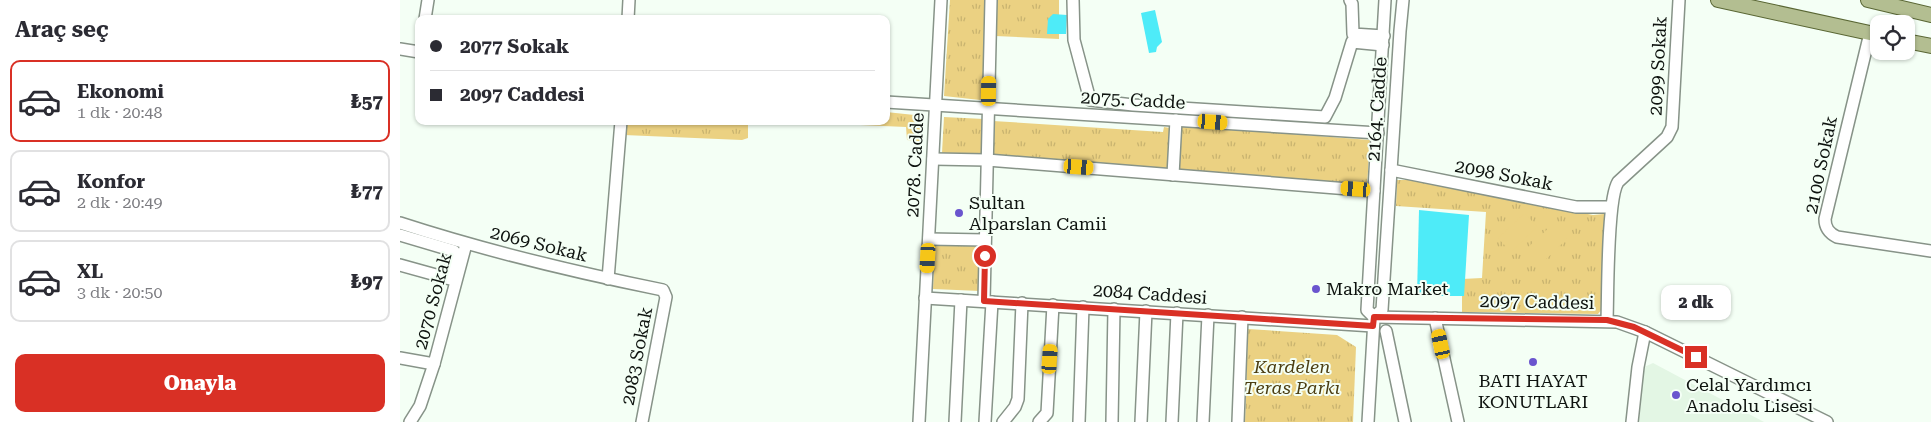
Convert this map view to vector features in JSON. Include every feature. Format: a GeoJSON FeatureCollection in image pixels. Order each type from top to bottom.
{"type":"FeatureCollection","features":[{"type":"Feature","properties":{"kind":"main road"},"geometry":{"type":"LineString","coordinates":[[1718,0],[1870,33]]}},
{"type":"Feature","properties":{"kind":"main road"},"geometry":{"type":"LineString","coordinates":[[1868,0],[1931,15]]}},
{"type":"Feature","properties":{"kind":"main road"},"geometry":{"type":"LineString","coordinates":[[1915,43],[1931,46]]}},
{"type":"Feature","properties":{"kind":"street"},"geometry":{"type":"LineString","coordinates":[[426,15],[428,0]]}},
{"type":"Feature","properties":{"kind":"street"},"geometry":{"type":"LineString","coordinates":[[628,0],[628,15]]}},
{"type":"Feature","properties":{"kind":"street","name":"2078. Cadde"},"geometry":{"type":"LineString","coordinates":[[919,422],[941,0]]}},
{"type":"Feature","properties":{"kind":"street"},"geometry":{"type":"LineString","coordinates":[[985,422],[988,301],[985,240],[991,0]]}},
{"type":"Feature","properties":{"kind":"street"},"geometry":{"type":"LineString","coordinates":[[1073,0],[1074,40],[1090,100],[1133,105],[1325,117],[1335,98],[1352,38],[1352,4],[1350,0]]}},
{"type":"Feature","properties":{"kind":"street","name":"2164. Cadde"},"geometry":{"type":"LineString","coordinates":[[1384,0],[1367,310],[1374,321],[1382,310],[1400,31],[1404,0]]}},
{"type":"Feature","properties":{"kind":"street","name":"2099 Sokak"},"geometry":{"type":"LineString","coordinates":[[1607,320],[1611,207],[1617,184],[1667,137],[1672,127],[1679,0]]}},
{"type":"Feature","properties":{"kind":"street"},"geometry":{"type":"LineString","coordinates":[[1352,38],[1383,40]]}},
{"type":"Feature","properties":{"kind":"street"},"geometry":{"type":"LineString","coordinates":[[400,49],[415,51]]}},
{"type":"Feature","properties":{"kind":"street","name":"2100 Sokak"},"geometry":{"type":"LineString","coordinates":[[1870,49],[1825,223],[1827,230],[1837,237],[1931,250]]}},
{"type":"Feature","properties":{"kind":"street","name":"2075. Cadde"},"geometry":{"type":"LineString","coordinates":[[890,102],[1378,132]]}},
{"type":"Feature","properties":{"kind":"street"},"geometry":{"type":"LineString","coordinates":[[1173,175],[1176,120]]}},
{"type":"Feature","properties":{"kind":"street"},"geometry":{"type":"LineString","coordinates":[[608,279],[621,125]]}},
{"type":"Feature","properties":{"kind":"street"},"geometry":{"type":"LineString","coordinates":[[933,159],[987,160],[1374,191]]}},
{"type":"Feature","properties":{"kind":"street","name":"2098 Sokak"},"geometry":{"type":"LineString","coordinates":[[1391,170],[1576,207],[1611,207]]}},
{"type":"Feature","properties":{"kind":"street","name":"2069 Sokak"},"geometry":{"type":"LineString","coordinates":[[400,223],[466,244],[608,279],[663,290],[666,297]]}},
{"type":"Feature","properties":{"kind":"street"},"geometry":{"type":"LineString","coordinates":[[400,235],[454,251],[452,280],[400,265]]}},
{"type":"Feature","properties":{"kind":"street"},"geometry":{"type":"LineString","coordinates":[[928,238],[985,240]]}},
{"type":"Feature","properties":{"kind":"street","name":"2070 Sokak"},"geometry":{"type":"LineString","coordinates":[[410,422],[420,406],[434,364],[452,280],[466,244]]}},
{"type":"Feature","properties":{"kind":"street","name":"2083 Sokak"},"geometry":{"type":"LineString","coordinates":[[642,422],[666,297]]}},
{"type":"Feature","properties":{"kind":"street","name":"2084 Caddesi"},"geometry":{"type":"LineString","coordinates":[[925,298],[1242,317],[1374,321]]}},
{"type":"Feature","properties":{"kind":"street"},"geometry":{"type":"LineString","coordinates":[[955,422],[961,300]]}},
{"type":"Feature","properties":{"kind":"street"},"geometry":{"type":"LineString","coordinates":[[1003,422],[1018,399],[1022,304]]}},
{"type":"Feature","properties":{"kind":"street"},"geometry":{"type":"LineString","coordinates":[[1043,417],[1053,306]]}},
{"type":"Feature","properties":{"kind":"street"},"geometry":{"type":"LineString","coordinates":[[1079,420],[1083,307]]}},
{"type":"Feature","properties":{"kind":"street"},"geometry":{"type":"LineString","coordinates":[[1112,421],[1114,309]]}},
{"type":"Feature","properties":{"kind":"street"},"geometry":{"type":"LineString","coordinates":[[1141,422],[1146,311]]}},
{"type":"Feature","properties":{"kind":"street"},"geometry":{"type":"LineString","coordinates":[[1172,422],[1177,313]]}},
{"type":"Feature","properties":{"kind":"street"},"geometry":{"type":"LineString","coordinates":[[1203,422],[1208,315]]}},
{"type":"Feature","properties":{"kind":"street"},"geometry":{"type":"LineString","coordinates":[[1238,422],[1242,317]]}},
{"type":"Feature","properties":{"kind":"street"},"geometry":{"type":"LineString","coordinates":[[1435,318],[1458,422]]}},
{"type":"Feature","properties":{"kind":"street","name":"2097 Caddesi"},"geometry":{"type":"LineString","coordinates":[[1374,321],[1435,318],[1607,320],[1626,324],[1827,422]]}},
{"type":"Feature","properties":{"kind":"street"},"geometry":{"type":"LineString","coordinates":[[1368,422],[1374,321]]}},
{"type":"Feature","properties":{"kind":"street"},"geometry":{"type":"LineString","coordinates":[[1386,331],[1405,422]]}},
{"type":"Feature","properties":{"kind":"street"},"geometry":{"type":"LineString","coordinates":[[1632,422],[1644,332]]}},
{"type":"Feature","properties":{"kind":"street"},"geometry":{"type":"LineString","coordinates":[[400,358],[434,364]]}},
{"type":"Feature","properties":{"kind":"shaded area","name":"Celal Yardımcı Anadolu Lisesi"},"geometry":{"type":"Polygon","coordinates":[[[1653,363],[1764,422],[1637,422],[1642,368],[1653,363]]]}},
{"type":"Feature","properties":{"kind":"green space"},"geometry":{"type":"Polygon","coordinates":[[[950,0],[985,0],[983,99],[980,100],[944,96],[950,0]]]}},
{"type":"Feature","properties":{"kind":"green space"},"geometry":{"type":"Polygon","coordinates":[[[997,0],[1059,0],[1059,39],[995,36],[997,0]]]}},
{"type":"Feature","properties":{"kind":"green space"},"geometry":{"type":"Polygon","coordinates":[[[890,112],[924,116],[924,142],[907,140],[906,127],[860,125],[890,125],[890,112]]]}},
{"type":"Feature","properties":{"kind":"green space"},"geometry":{"type":"Polygon","coordinates":[[[944,117],[984,119],[982,155],[942,153],[944,117]]]}},
{"type":"Feature","properties":{"kind":"green space"},"geometry":{"type":"Polygon","coordinates":[[[993,121],[1163,132],[1164,127],[1170,128],[1168,170],[992,157],[993,121]]]}},
{"type":"Feature","properties":{"kind":"green space"},"geometry":{"type":"Polygon","coordinates":[[[625,125],[748,125],[748,138],[742,140],[624,135],[625,125]]]}},
{"type":"Feature","properties":{"kind":"green space"},"geometry":{"type":"Polygon","coordinates":[[[1179,125],[1370,140],[1367,186],[1177,171],[1179,125]]]}},
{"type":"Feature","properties":{"kind":"green space"},"geometry":{"type":"Polygon","coordinates":[[[1397,180],[1409,180],[1593,215],[1604,214],[1607,217],[1602,309],[1598,314],[1462,312],[1462,279],[1482,278],[1486,212],[1396,206],[1397,180]]]}},
{"type":"Feature","properties":{"kind":"green space"},"geometry":{"type":"Polygon","coordinates":[[[1525,213],[1537,227],[1511,252],[1498,238],[1525,213]]]}},
{"type":"Feature","properties":{"kind":"green space"},"geometry":{"type":"Polygon","coordinates":[[[1553,224],[1567,239],[1540,265],[1525,250],[1553,224]]]}},
{"type":"Feature","properties":{"kind":"green space"},"geometry":{"type":"Polygon","coordinates":[[[935,243],[982,245],[980,291],[933,289],[935,243]]]}},
{"type":"Feature","properties":{"kind":"green space","name":"Kardelen Teras Parkı"},"geometry":{"type":"Polygon","coordinates":[[[1248,329],[1337,335],[1356,347],[1353,422],[1245,422],[1248,329]]]}},
{"type":"Feature","properties":{"kind":"green space"},"geometry":{"type":"Polygon","coordinates":[[[1256,363],[1289,364],[1288,381],[1255,380],[1256,363]]]}},
{"type":"Feature","properties":{"kind":"water"},"geometry":{"type":"Polygon","coordinates":[[[1155,10],[1162,42],[1157,47],[1156,52],[1149,53],[1141,13],[1155,10]]]}},
{"type":"Feature","properties":{"kind":"water"},"geometry":{"type":"Polygon","coordinates":[[[1053,14],[1067,15],[1066,34],[1047,34],[1048,19],[1053,14]]]}},
{"type":"Feature","properties":{"kind":"water"},"geometry":{"type":"Polygon","coordinates":[[[1419,210],[1469,215],[1464,296],[1417,296],[1419,210]]]}},
{"type":"Feature","properties":{"kind":"place","name":"Sultan Alparslan Camii"},"geometry":{"type":"Point","coordinates":[959,213]}},
{"type":"Feature","properties":{"kind":"place","name":"Makro Market"},"geometry":{"type":"Point","coordinates":[1316,289]}},
{"type":"Feature","properties":{"kind":"place","name":"BATI HAYAT KONUTLARI"},"geometry":{"type":"Point","coordinates":[1533,362]}},
{"type":"Feature","properties":{"kind":"place","name":"Celal Yardımcı Anadolu Lisesi"},"geometry":{"type":"Point","coordinates":[1676,395]}},
{"type":"Feature","properties":{"kind":"route"},"geometry":{"type":"LineString","coordinates":[[985,256],[984,301],[1373,326],[1374,317],[1607,320],[1634,327],[1696,357]]}}]}
